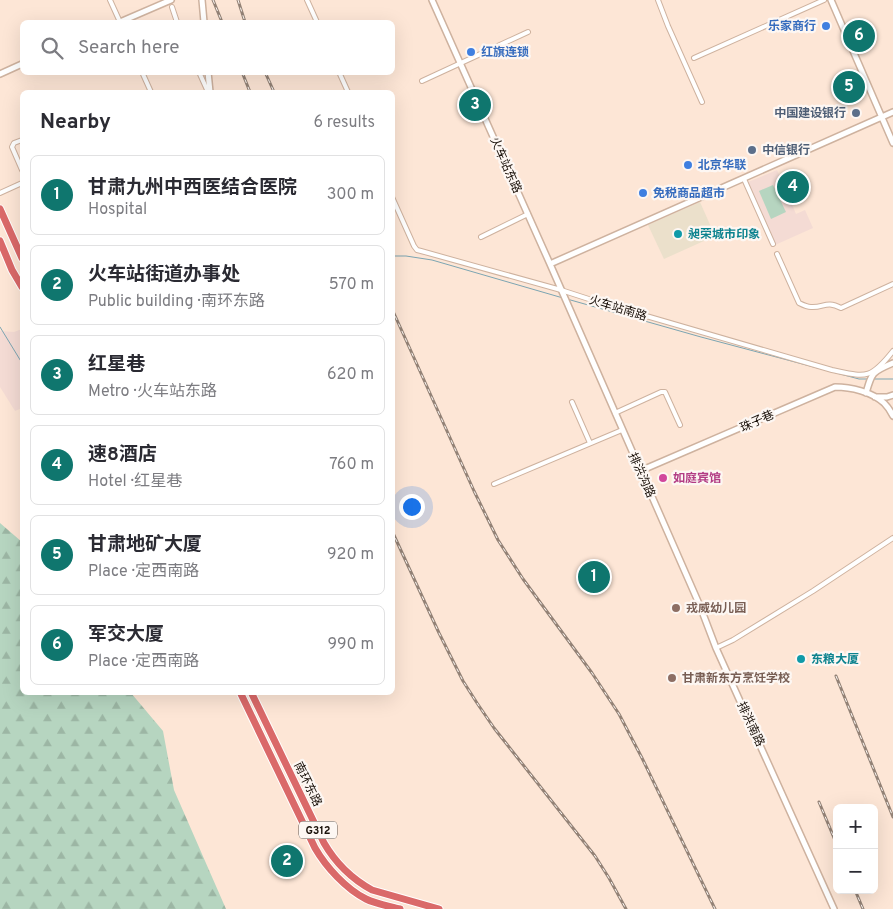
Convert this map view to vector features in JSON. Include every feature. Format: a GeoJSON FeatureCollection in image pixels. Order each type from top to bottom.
{"type":"FeatureCollection","features":[{"type":"Feature","properties":{"kind":"highway"},"geometry":{"type":"LineString","coordinates":[[0,209],[20,254]]}},
{"type":"Feature","properties":{"kind":"highway"},"geometry":{"type":"LineString","coordinates":[[0,241],[20,284]]}},
{"type":"Feature","properties":{"kind":"highway","name":"南环东路"},"geometry":{"type":"LineString","coordinates":[[241,695],[314,848],[326,864],[356,894],[368,900],[400,909]]}},
{"type":"Feature","properties":{"kind":"highway","name":"南环东路"},"geometry":{"type":"LineString","coordinates":[[252,695],[324,843],[334,858],[362,885],[372,890],[439,909]]}},
{"type":"Feature","properties":{"kind":"main road"},"geometry":{"type":"LineString","coordinates":[[125,20],[171,0]]}},
{"type":"Feature","properties":{"kind":"main road"},"geometry":{"type":"LineString","coordinates":[[202,0],[204,20]]}},
{"type":"Feature","properties":{"kind":"main road","name":"火车站东路"},"geometry":{"type":"LineString","coordinates":[[432,0],[567,303]]}},
{"type":"Feature","properties":{"kind":"main road"},"geometry":{"type":"LineString","coordinates":[[831,0],[893,143]]}},
{"type":"Feature","properties":{"kind":"main road"},"geometry":{"type":"LineString","coordinates":[[0,74],[20,65]]}},
{"type":"Feature","properties":{"kind":"main road"},"geometry":{"type":"LineString","coordinates":[[208,75],[209,90]]}},
{"type":"Feature","properties":{"kind":"main road"},"geometry":{"type":"LineString","coordinates":[[550,264],[893,112]]}},
{"type":"Feature","properties":{"kind":"main road","name":"排洪沟路"},"geometry":{"type":"LineString","coordinates":[[567,303],[700,606],[716,648]]}},
{"type":"Feature","properties":{"kind":"main road"},"geometry":{"type":"LineString","coordinates":[[866,394],[869,382],[876,370],[893,362]]}},
{"type":"Feature","properties":{"kind":"main road","name":"珠子巷"},"geometry":{"type":"LineString","coordinates":[[640,471],[835,387],[844,387],[875,397]]}},
{"type":"Feature","properties":{"kind":"main road"},"geometry":{"type":"LineString","coordinates":[[875,397],[893,395]]}},
{"type":"Feature","properties":{"kind":"main road"},"geometry":{"type":"LineString","coordinates":[[875,397],[884,402],[893,416]]}},
{"type":"Feature","properties":{"kind":"main road","name":"排洪南路"},"geometry":{"type":"LineString","coordinates":[[716,648],[834,909]]}},
{"type":"Feature","properties":{"kind":"street"},"geometry":{"type":"LineString","coordinates":[[110,0],[119,20]]}},
{"type":"Feature","properties":{"kind":"street"},"geometry":{"type":"LineString","coordinates":[[307,0],[316,20]]}},
{"type":"Feature","properties":{"kind":"street"},"geometry":{"type":"LineString","coordinates":[[658,0],[702,102]]}},
{"type":"Feature","properties":{"kind":"street"},"geometry":{"type":"LineString","coordinates":[[694,58],[824,0]]}},
{"type":"Feature","properties":{"kind":"street"},"geometry":{"type":"LineString","coordinates":[[172,6],[176,20]]}},
{"type":"Feature","properties":{"kind":"street"},"geometry":{"type":"LineString","coordinates":[[422,81],[528,32]]}},
{"type":"Feature","properties":{"kind":"street"},"geometry":{"type":"LineString","coordinates":[[143,75],[150,90]]}},
{"type":"Feature","properties":{"kind":"street"},"geometry":{"type":"LineString","coordinates":[[200,75],[208,90]]}},
{"type":"Feature","properties":{"kind":"street"},"geometry":{"type":"LineString","coordinates":[[340,75],[347,90]]}},
{"type":"Feature","properties":{"kind":"street"},"geometry":{"type":"LineString","coordinates":[[20,141],[14,143],[12,147],[20,165]]}},
{"type":"Feature","properties":{"kind":"street"},"geometry":{"type":"LineString","coordinates":[[744,179],[773,244]]}},
{"type":"Feature","properties":{"kind":"street"},"geometry":{"type":"LineString","coordinates":[[0,193],[20,184]]}},
{"type":"Feature","properties":{"kind":"street","name":"火车站南路"},"geometry":{"type":"LineString","coordinates":[[395,208],[417,250],[832,370],[859,375],[868,374],[876,370]]}},
{"type":"Feature","properties":{"kind":"street"},"geometry":{"type":"LineString","coordinates":[[482,237],[528,214]]}},
{"type":"Feature","properties":{"kind":"street"},"geometry":{"type":"LineString","coordinates":[[777,254],[799,303],[813,308],[827,304],[841,308],[893,284]]}},
{"type":"Feature","properties":{"kind":"street"},"geometry":{"type":"LineString","coordinates":[[876,370],[893,351]]}},
{"type":"Feature","properties":{"kind":"street"},"geometry":{"type":"LineString","coordinates":[[615,413],[661,392],[665,392],[680,425]]}},
{"type":"Feature","properties":{"kind":"street"},"geometry":{"type":"LineString","coordinates":[[572,402],[590,443]]}},
{"type":"Feature","properties":{"kind":"street"},"geometry":{"type":"LineString","coordinates":[[494,484],[622,430]]}},
{"type":"Feature","properties":{"kind":"street"},"geometry":{"type":"LineString","coordinates":[[716,648],[734,640],[792,604],[893,538]]}},
{"type":"Feature","properties":{"kind":"shaded area"},"geometry":{"type":"Polygon","coordinates":[[[777,170],[796,214],[805,210],[813,228],[775,245],[748,182],[777,170]]]}},
{"type":"Feature","properties":{"kind":"shaded area"},"geometry":{"type":"Polygon","coordinates":[[[700,202],[715,236],[664,259],[648,225],[700,202]]]}},
{"type":"Feature","properties":{"kind":"shaded area"},"geometry":{"type":"Polygon","coordinates":[[[20,330],[20,409],[15,411],[0,387],[0,331],[14,332],[20,330]]]}},
{"type":"Feature","properties":{"kind":"green space"},"geometry":{"type":"Polygon","coordinates":[[[773,185],[786,212],[771,219],[759,191],[773,185]]]}},
{"type":"Feature","properties":{"kind":"green space"},"geometry":{"type":"Polygon","coordinates":[[[0,523],[20,540],[20,695],[133,695],[163,731],[174,790],[226,909],[0,909],[0,523]]]}},
{"type":"Feature","properties":{"kind":"waterway"},"geometry":{"type":"LineString","coordinates":[[395,256],[432,260],[563,298]]}},
{"type":"Feature","properties":{"kind":"waterway"},"geometry":{"type":"LineString","coordinates":[[567,299],[859,379],[868,379]]}},
{"type":"Feature","properties":{"kind":"waterway"},"geometry":{"type":"LineString","coordinates":[[0,327],[20,360]]}},
{"type":"Feature","properties":{"kind":"waterway"},"geometry":{"type":"LineString","coordinates":[[872,379],[893,379]]}},
{"type":"Feature","properties":{"kind":"railway"},"geometry":{"type":"LineString","coordinates":[[213,0],[221,20]]}},
{"type":"Feature","properties":{"kind":"railway"},"geometry":{"type":"LineString","coordinates":[[238,0],[244,20]]}},
{"type":"Feature","properties":{"kind":"railway"},"geometry":{"type":"LineString","coordinates":[[243,75],[249,90]]}},
{"type":"Feature","properties":{"kind":"railway"},"geometry":{"type":"LineString","coordinates":[[266,75],[273,90]]}},
{"type":"Feature","properties":{"kind":"railway"},"geometry":{"type":"LineString","coordinates":[[395,316],[498,540],[523,579],[592,673],[619,714],[715,909]]}},
{"type":"Feature","properties":{"kind":"railway"},"geometry":{"type":"LineString","coordinates":[[395,538],[463,681],[494,728],[595,856],[626,909]]}},
{"type":"Feature","properties":{"kind":"railway"},"geometry":{"type":"LineString","coordinates":[[836,676],[893,817]]}},
{"type":"Feature","properties":{"kind":"railway"},"geometry":{"type":"LineString","coordinates":[[819,802],[833,835]]}},
{"type":"Feature","properties":{"kind":"railway"},"geometry":{"type":"LineString","coordinates":[[857,894],[863,909]]}},
{"type":"Feature","properties":{"kind":"place","name":"乐家商行"},"geometry":{"type":"Point","coordinates":[826,26]}},
{"type":"Feature","properties":{"kind":"place","name":"军交大厦"},"geometry":{"type":"Point","coordinates":[859,36]}},
{"type":"Feature","properties":{"kind":"place","name":"红旗连锁"},"geometry":{"type":"Point","coordinates":[471,52]}},
{"type":"Feature","properties":{"kind":"place","name":"甘肃地矿大厦"},"geometry":{"type":"Point","coordinates":[849,87]}},
{"type":"Feature","properties":{"kind":"place","name":"红星巷"},"geometry":{"type":"Point","coordinates":[475,105]}},
{"type":"Feature","properties":{"kind":"place","name":"中国建设银行"},"geometry":{"type":"Point","coordinates":[856,113]}},
{"type":"Feature","properties":{"kind":"place","name":"中信银行"},"geometry":{"type":"Point","coordinates":[752,150]}},
{"type":"Feature","properties":{"kind":"place","name":"北京华联"},"geometry":{"type":"Point","coordinates":[688,165]}},
{"type":"Feature","properties":{"kind":"place","name":"速8酒店"},"geometry":{"type":"Point","coordinates":[793,187]}},
{"type":"Feature","properties":{"kind":"place","name":"免税商品超市"},"geometry":{"type":"Point","coordinates":[643,193]}},
{"type":"Feature","properties":{"kind":"place","name":"昶荣城市印象"},"geometry":{"type":"Point","coordinates":[678,234]}},
{"type":"Feature","properties":{"kind":"place","name":"如庭宾馆"},"geometry":{"type":"Point","coordinates":[663,478]}},
{"type":"Feature","properties":{"kind":"place","name":"甘肃九州中西医结合医院"},"geometry":{"type":"Point","coordinates":[594,577]}},
{"type":"Feature","properties":{"kind":"place","name":"戎威幼儿园"},"geometry":{"type":"Point","coordinates":[676,608]}},
{"type":"Feature","properties":{"kind":"place","name":"东粮大厦"},"geometry":{"type":"Point","coordinates":[801,659]}},
{"type":"Feature","properties":{"kind":"place","name":"甘肃新东方烹饪学校"},"geometry":{"type":"Point","coordinates":[672,678]}},
{"type":"Feature","properties":{"kind":"place","name":"火车站街道办事处"},"geometry":{"type":"Point","coordinates":[287,861]}}]}
